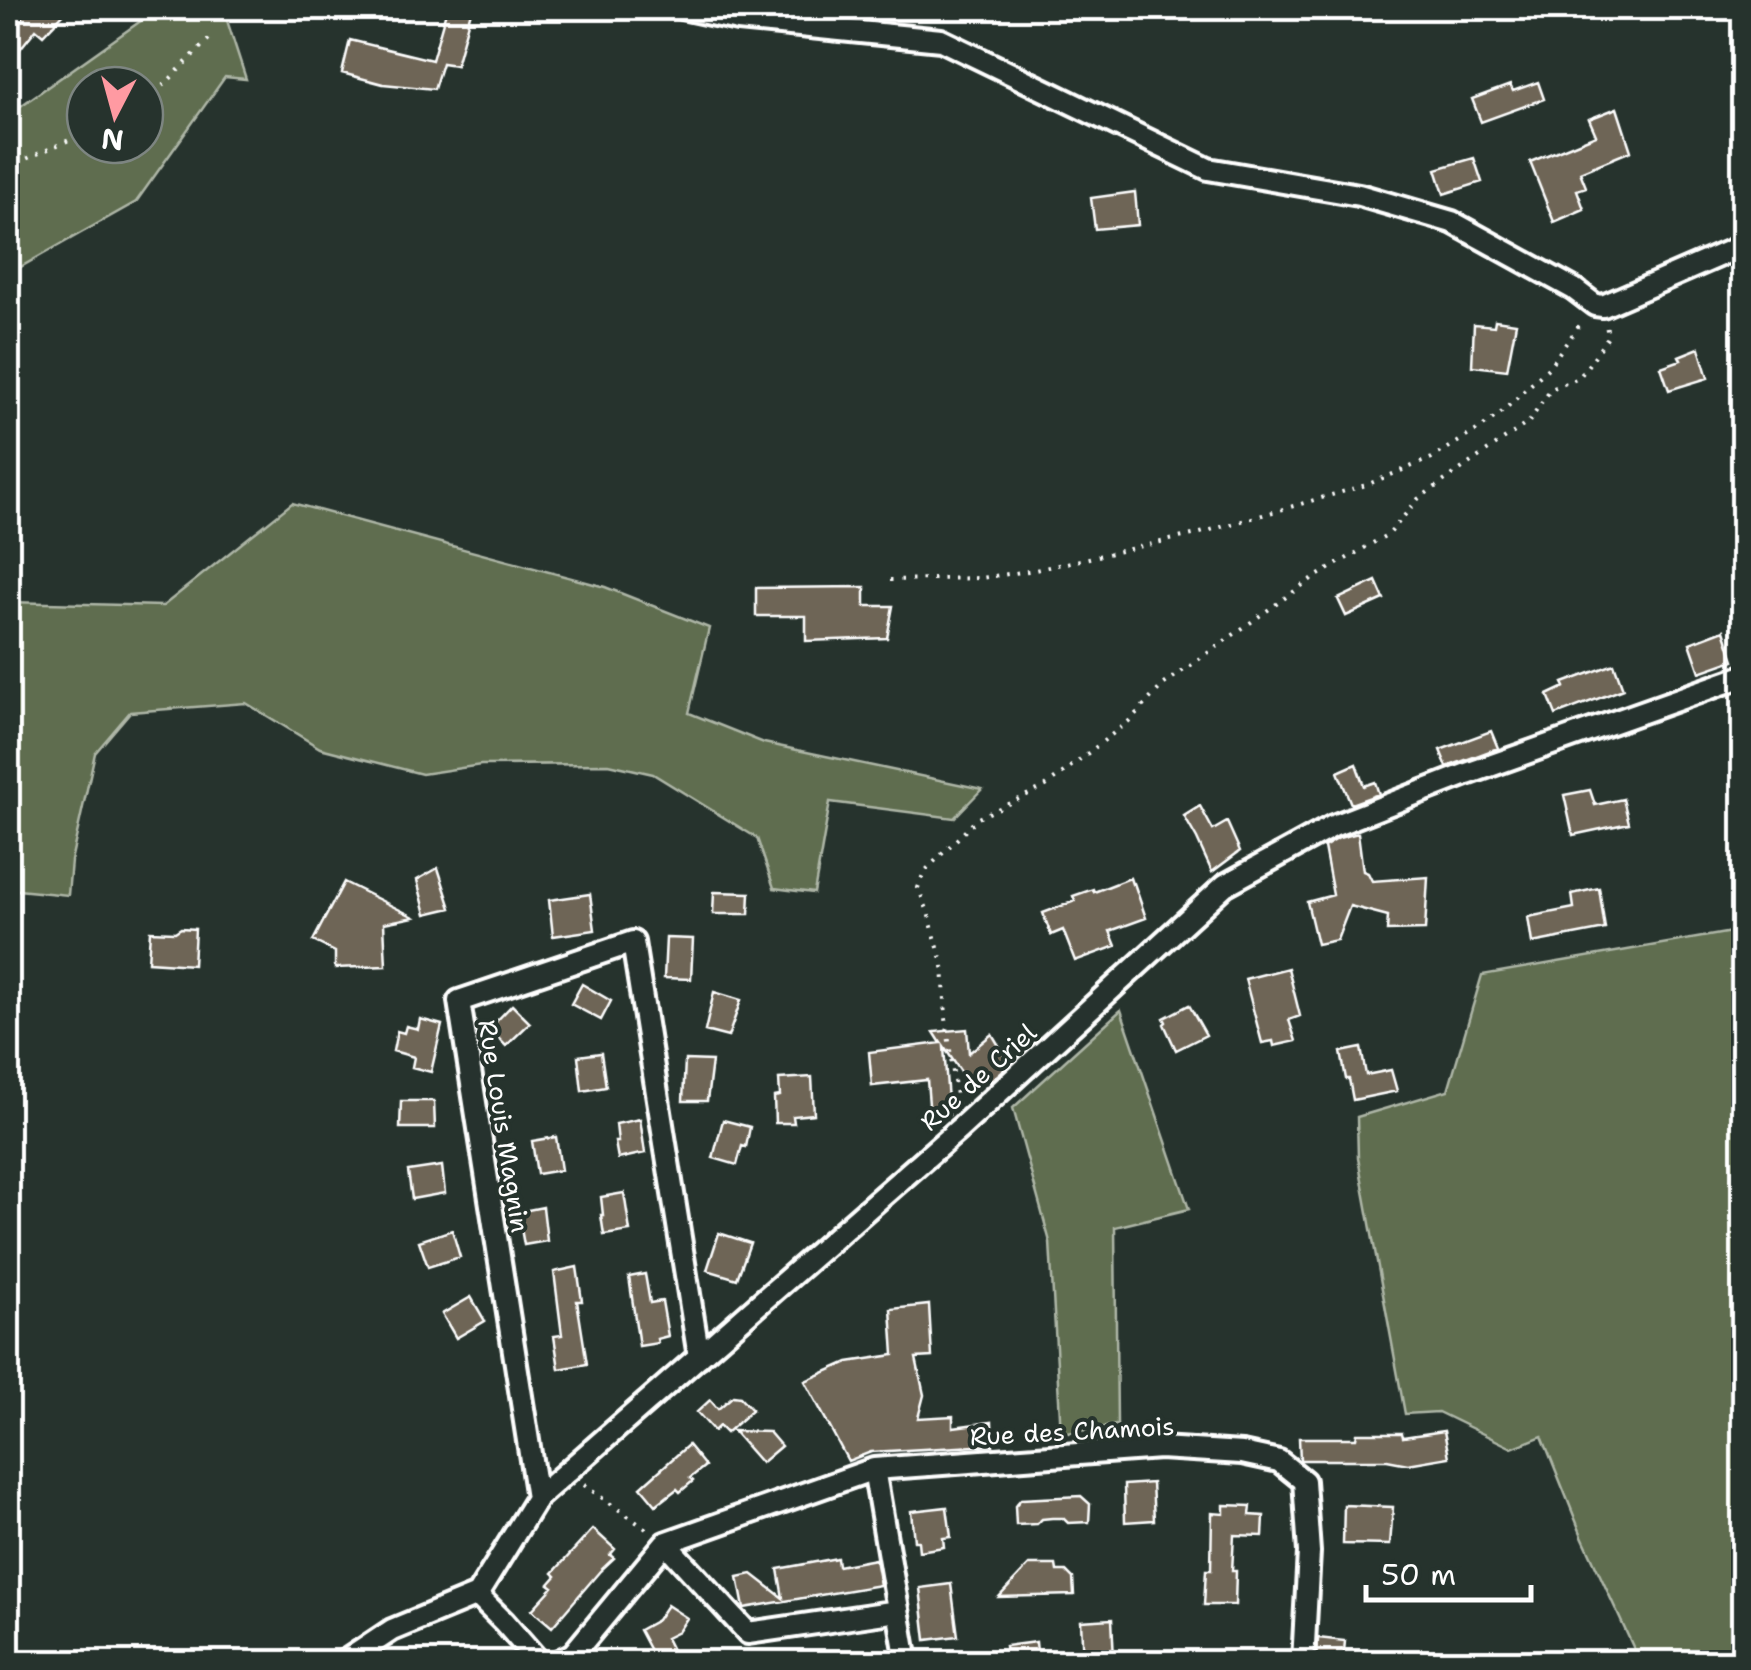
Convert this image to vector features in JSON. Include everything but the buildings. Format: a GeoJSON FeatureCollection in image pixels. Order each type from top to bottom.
{"type":"FeatureCollection","features":[{"type":"Feature","properties":{"kind":"street"},"geometry":{"type":"LineString","coordinates":[[682,8],[738,20],[940,40],[1208,168],[1359,195],[1452,222],[1574,288],[1599,306],[1744,246]]}},
{"type":"Feature","properties":{"kind":"street","name":"Rue de Criel"},"geometry":{"type":"LineString","coordinates":[[477,1595],[537,1498],[959,1128],[1225,885],[1333,826],[1744,676]]}},
{"type":"Feature","properties":{"kind":"street","name":"Rue Louis Magnin"},"geometry":{"type":"LineString","coordinates":[[537,1498],[459,1001],[632,942],[698,1357]]}},
{"type":"Feature","properties":{"kind":"street","name":"Rue des Chamois"},"geometry":{"type":"LineString","coordinates":[[665,1543],[874,1470],[1160,1448],[1242,1452],[1279,1461],[1304,1481],[1309,1552],[1303,1662]]}},
{"type":"Feature","properties":{"kind":"street"},"geometry":{"type":"LineString","coordinates":[[874,1470],[907,1662]]}},
{"type":"Feature","properties":{"kind":"street"},"geometry":{"type":"LineString","coordinates":[[557,1662],[573,1654],[665,1543],[748,1632],[898,1611]]}},
{"type":"Feature","properties":{"kind":"street"},"geometry":{"type":"LineString","coordinates":[[344,1662],[392,1630],[477,1595],[539,1662]]}},
{"type":"Feature","properties":{"kind":"path"},"geometry":{"type":"LineString","coordinates":[[165,84],[209,39]]}},
{"type":"Feature","properties":{"kind":"path"},"geometry":{"type":"LineString","coordinates":[[8,167],[65,142]]}},
{"type":"Feature","properties":{"kind":"path"},"geometry":{"type":"LineString","coordinates":[[890,580],[981,578],[1035,570],[1198,534],[1366,485],[1432,458],[1492,419],[1548,368],[1599,306]]}},
{"type":"Feature","properties":{"kind":"path"},"geometry":{"type":"LineString","coordinates":[[959,1128],[943,966],[918,888],[924,872],[978,818],[1046,786],[1129,722],[1164,685],[1310,580],[1390,533],[1418,499],[1529,422],[1551,390],[1579,378],[1598,354],[1608,337],[1599,306]]}},
{"type":"Feature","properties":{"kind":"path"},"geometry":{"type":"LineString","coordinates":[[566,1473],[665,1543]]}},
{"type":"Feature","properties":{"kind":"green space"},"geometry":{"type":"Polygon","coordinates":[[[159,8],[223,8],[246,79],[225,77],[165,161],[165,65],[79,65],[159,8]]]}},
{"type":"Feature","properties":{"kind":"green space"},"geometry":{"type":"Polygon","coordinates":[[[65,75],[65,165],[162,165],[136,202],[8,274],[8,115],[65,75]]]}},
{"type":"Feature","properties":{"kind":"green space"},"geometry":{"type":"Polygon","coordinates":[[[292,503],[605,587],[709,628],[689,713],[764,743],[982,789],[954,818],[830,802],[814,893],[774,888],[757,838],[653,774],[609,764],[481,765],[422,774],[320,748],[246,703],[130,712],[95,753],[71,861],[68,895],[8,889],[8,602],[163,606],[292,503]]]}},
{"type":"Feature","properties":{"kind":"green space"},"geometry":{"type":"Polygon","coordinates":[[[1743,930],[1743,1662],[1640,1662],[1582,1536],[1542,1436],[1512,1448],[1438,1412],[1405,1414],[1358,1158],[1357,1117],[1448,1090],[1482,975],[1743,930]]]}},
{"type":"Feature","properties":{"kind":"green space"},"geometry":{"type":"Polygon","coordinates":[[[1121,1010],[1189,1209],[1115,1227],[1117,1425],[1061,1434],[1050,1242],[1013,1108],[1121,1010]]]}}]}
